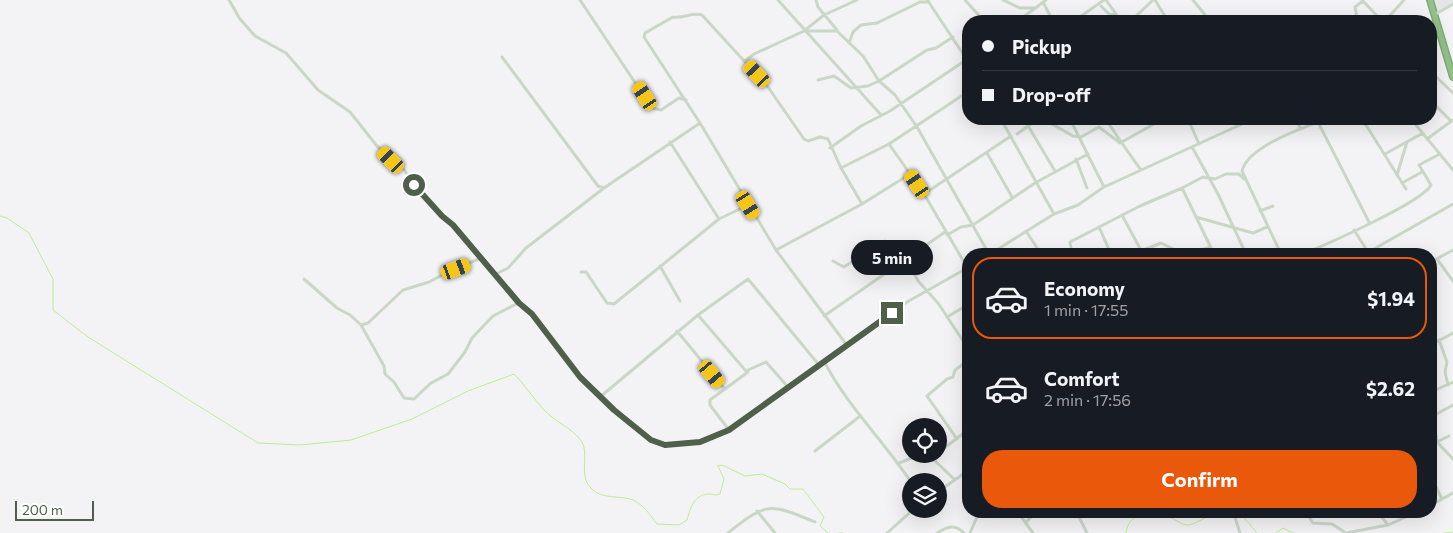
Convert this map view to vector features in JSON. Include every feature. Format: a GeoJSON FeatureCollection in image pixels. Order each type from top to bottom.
{"type":"FeatureCollection","features":[{"type":"Feature","properties":{"kind":"highway"},"geometry":{"type":"LineString","coordinates":[[1430,0],[1434,15]]}},
{"type":"Feature","properties":{"kind":"highway"},"geometry":{"type":"LineString","coordinates":[[1437,25],[1453,77]]}},
{"type":"Feature","properties":{"kind":"street"},"geometry":{"type":"LineString","coordinates":[[229,0],[240,19],[255,36],[286,53],[318,90],[350,112],[377,146],[403,168],[414,185],[482,258],[519,303],[532,314],[580,377],[600,397],[651,440],[665,445],[700,442],[729,430],[846,344],[927,290],[962,270]]}},
{"type":"Feature","properties":{"kind":"street"},"geometry":{"type":"LineString","coordinates":[[580,0],[652,108],[660,110],[679,98],[687,100]]}},
{"type":"Feature","properties":{"kind":"street"},"geometry":{"type":"LineString","coordinates":[[778,0],[881,115]]}},
{"type":"Feature","properties":{"kind":"street"},"geometry":{"type":"LineString","coordinates":[[816,0],[824,15],[837,31],[863,56],[879,81],[900,104],[917,127],[986,248]]}},
{"type":"Feature","properties":{"kind":"street"},"geometry":{"type":"LineString","coordinates":[[745,61],[754,54],[804,30],[824,15],[857,0]]}},
{"type":"Feature","properties":{"kind":"street"},"geometry":{"type":"LineString","coordinates":[[965,0],[979,15]]}},
{"type":"Feature","properties":{"kind":"street"},"geometry":{"type":"LineString","coordinates":[[1003,0],[1020,8],[1036,8]]}},
{"type":"Feature","properties":{"kind":"street"},"geometry":{"type":"LineString","coordinates":[[1083,15],[1105,0],[1116,15]]}},
{"type":"Feature","properties":{"kind":"street"},"geometry":{"type":"LineString","coordinates":[[1138,15],[1154,0],[1164,15]]}},
{"type":"Feature","properties":{"kind":"street"},"geometry":{"type":"LineString","coordinates":[[1193,0],[1205,15]]}},
{"type":"Feature","properties":{"kind":"street"},"geometry":{"type":"LineString","coordinates":[[1354,0],[1356,15]]}},
{"type":"Feature","properties":{"kind":"street"},"geometry":{"type":"LineString","coordinates":[[1355,7],[1362,0],[1378,15]]}},
{"type":"Feature","properties":{"kind":"street"},"geometry":{"type":"LineString","coordinates":[[1390,15],[1404,0]]}},
{"type":"Feature","properties":{"kind":"street"},"geometry":{"type":"LineString","coordinates":[[849,43],[853,32],[861,25],[877,23],[889,15],[920,2],[929,1],[962,51]]}},
{"type":"Feature","properties":{"kind":"street"},"geometry":{"type":"LineString","coordinates":[[1026,15],[1045,1],[1051,15]]}},
{"type":"Feature","properties":{"kind":"street"},"geometry":{"type":"LineString","coordinates":[[1434,15],[1453,4]]}},
{"type":"Feature","properties":{"kind":"street"},"geometry":{"type":"LineString","coordinates":[[1101,6],[1109,14],[1116,15]]}},
{"type":"Feature","properties":{"kind":"street"},"geometry":{"type":"LineString","coordinates":[[846,344],[776,250],[687,100],[647,43],[645,33],[673,17],[681,19],[700,14],[768,87],[804,139],[808,141],[825,137],[862,204]]}},
{"type":"Feature","properties":{"kind":"street"},"geometry":{"type":"LineString","coordinates":[[804,30],[837,31]]}},
{"type":"Feature","properties":{"kind":"street"},"geometry":{"type":"LineString","coordinates":[[818,80],[834,76],[851,88],[858,89],[879,81],[927,50],[936,48],[953,37]]}},
{"type":"Feature","properties":{"kind":"street"},"geometry":{"type":"LineString","coordinates":[[502,57],[564,143],[598,186],[604,188]]}},
{"type":"Feature","properties":{"kind":"street"},"geometry":{"type":"LineString","coordinates":[[830,148],[962,64]]}},
{"type":"Feature","properties":{"kind":"street"},"geometry":{"type":"LineString","coordinates":[[1437,79],[1453,93]]}},
{"type":"Feature","properties":{"kind":"street"},"geometry":{"type":"LineString","coordinates":[[841,168],[889,144],[962,97]]}},
{"type":"Feature","properties":{"kind":"street"},"geometry":{"type":"LineString","coordinates":[[1427,139],[1452,120],[1437,106]]}},
{"type":"Feature","properties":{"kind":"street"},"geometry":{"type":"LineString","coordinates":[[496,274],[508,268],[526,248],[604,188],[700,123]]}},
{"type":"Feature","properties":{"kind":"street"},"geometry":{"type":"LineString","coordinates":[[1005,125],[1035,183],[1054,214]]}},
{"type":"Feature","properties":{"kind":"street"},"geometry":{"type":"LineString","coordinates":[[1017,134],[1030,125]]}},
{"type":"Feature","properties":{"kind":"street"},"geometry":{"type":"LineString","coordinates":[[1054,125],[1069,135],[1081,137],[1099,127],[1127,148],[1141,170]]}},
{"type":"Feature","properties":{"kind":"street"},"geometry":{"type":"LineString","coordinates":[[1073,125],[1104,187]]}},
{"type":"Feature","properties":{"kind":"street"},"geometry":{"type":"LineString","coordinates":[[1110,125],[1120,143]]}},
{"type":"Feature","properties":{"kind":"street"},"geometry":{"type":"LineString","coordinates":[[1120,143],[1152,125]]}},
{"type":"Feature","properties":{"kind":"street"},"geometry":{"type":"LineString","coordinates":[[1191,125],[1199,144]]}},
{"type":"Feature","properties":{"kind":"street"},"geometry":{"type":"LineString","coordinates":[[1297,125],[1300,130]]}},
{"type":"Feature","properties":{"kind":"street"},"geometry":{"type":"LineString","coordinates":[[1278,248],[1242,171],[1250,157],[1262,148],[1311,125]]}},
{"type":"Feature","properties":{"kind":"street"},"geometry":{"type":"LineString","coordinates":[[1320,125],[1369,222]]}},
{"type":"Feature","properties":{"kind":"street"},"geometry":{"type":"LineString","coordinates":[[1366,125],[1385,154],[1396,176],[1406,189]]}},
{"type":"Feature","properties":{"kind":"street"},"geometry":{"type":"LineString","coordinates":[[1416,125],[1453,170]]}},
{"type":"Feature","properties":{"kind":"street"},"geometry":{"type":"LineString","coordinates":[[999,248],[1054,214],[1078,205],[1104,187],[1237,126]]}},
{"type":"Feature","properties":{"kind":"street"},"geometry":{"type":"LineString","coordinates":[[1028,127],[1055,171]]}},
{"type":"Feature","properties":{"kind":"street"},"geometry":{"type":"LineString","coordinates":[[1385,154],[1423,133]]}},
{"type":"Feature","properties":{"kind":"street"},"geometry":{"type":"LineString","coordinates":[[924,194],[1011,136]]}},
{"type":"Feature","properties":{"kind":"street"},"geometry":{"type":"LineString","coordinates":[[670,142],[719,219]]}},
{"type":"Feature","properties":{"kind":"street"},"geometry":{"type":"LineString","coordinates":[[1396,176],[1407,142]]}},
{"type":"Feature","properties":{"kind":"street"},"geometry":{"type":"LineString","coordinates":[[889,144],[924,194],[946,234],[962,258]]}},
{"type":"Feature","properties":{"kind":"street"},"geometry":{"type":"LineString","coordinates":[[1192,147],[1243,248]]}},
{"type":"Feature","properties":{"kind":"street"},"geometry":{"type":"LineString","coordinates":[[987,153],[1012,197]]}},
{"type":"Feature","properties":{"kind":"street"},"geometry":{"type":"LineString","coordinates":[[824,316],[946,234],[973,224],[1035,183],[1088,154]]}},
{"type":"Feature","properties":{"kind":"street"},"geometry":{"type":"LineString","coordinates":[[1316,248],[1395,210],[1430,188],[1431,185],[1422,172],[1420,163],[1440,154]]}},
{"type":"Feature","properties":{"kind":"street"},"geometry":{"type":"LineString","coordinates":[[1076,159],[1087,188]]}},
{"type":"Feature","properties":{"kind":"street"},"geometry":{"type":"LineString","coordinates":[[1203,177],[1205,170]]}},
{"type":"Feature","properties":{"kind":"street"},"geometry":{"type":"LineString","coordinates":[[1402,183],[1422,172]]}},
{"type":"Feature","properties":{"kind":"street"},"geometry":{"type":"LineString","coordinates":[[776,250],[862,204],[910,174]]}},
{"type":"Feature","properties":{"kind":"street"},"geometry":{"type":"LineString","coordinates":[[1071,248],[1070,242],[1203,177],[1215,179],[1226,174],[1239,174],[1247,184]]}},
{"type":"Feature","properties":{"kind":"street"},"geometry":{"type":"LineString","coordinates":[[1182,188],[1210,246],[1205,248]]}},
{"type":"Feature","properties":{"kind":"street"},"geometry":{"type":"LineString","coordinates":[[1375,248],[1453,204]]}},
{"type":"Feature","properties":{"kind":"street"},"geometry":{"type":"LineString","coordinates":[[581,272],[586,272],[611,305],[618,302],[719,219],[748,205]]}},
{"type":"Feature","properties":{"kind":"street"},"geometry":{"type":"LineString","coordinates":[[1260,211],[1273,206]]}},
{"type":"Feature","properties":{"kind":"street"},"geometry":{"type":"LineString","coordinates":[[1122,215],[1139,248]]}},
{"type":"Feature","properties":{"kind":"street"},"geometry":{"type":"LineString","coordinates":[[1196,217],[1204,221],[1253,233],[1267,227]]}},
{"type":"Feature","properties":{"kind":"street"},"geometry":{"type":"LineString","coordinates":[[1200,225],[1204,221]]}},
{"type":"Feature","properties":{"kind":"street"},"geometry":{"type":"LineString","coordinates":[[1099,227],[1108,248]]}},
{"type":"Feature","properties":{"kind":"street"},"geometry":{"type":"LineString","coordinates":[[1354,230],[1363,248]]}},
{"type":"Feature","properties":{"kind":"street"},"geometry":{"type":"LineString","coordinates":[[1026,231],[1036,248]]}},
{"type":"Feature","properties":{"kind":"street"},"geometry":{"type":"LineString","coordinates":[[833,261],[844,267],[885,241],[897,262],[909,266],[938,303],[962,340]]}},
{"type":"Feature","properties":{"kind":"street"},"geometry":{"type":"LineString","coordinates":[[1153,248],[1161,244],[1170,248]]}},
{"type":"Feature","properties":{"kind":"street"},"geometry":{"type":"LineString","coordinates":[[1453,250],[1437,259],[1453,281]]}},
{"type":"Feature","properties":{"kind":"street"},"geometry":{"type":"LineString","coordinates":[[361,325],[368,323],[403,290],[429,282],[482,258]]}},
{"type":"Feature","properties":{"kind":"street"},"geometry":{"type":"LineString","coordinates":[[660,266],[680,301]]}},
{"type":"Feature","properties":{"kind":"street"},"geometry":{"type":"LineString","coordinates":[[600,397],[677,331],[748,278],[819,365]]}},
{"type":"Feature","properties":{"kind":"street"},"geometry":{"type":"LineString","coordinates":[[304,279],[337,308],[350,315],[361,325],[384,366],[385,374],[394,382],[404,398],[414,399],[431,383],[448,374],[465,352],[472,338],[493,316],[511,305],[519,303]]}},
{"type":"Feature","properties":{"kind":"street"},"geometry":{"type":"LineString","coordinates":[[947,317],[962,309]]}},
{"type":"Feature","properties":{"kind":"street"},"geometry":{"type":"LineString","coordinates":[[698,315],[746,371],[750,371]]}},
{"type":"Feature","properties":{"kind":"street"},"geometry":{"type":"LineString","coordinates":[[677,331],[724,388]]}},
{"type":"Feature","properties":{"kind":"street"},"geometry":{"type":"LineString","coordinates":[[1448,384],[1445,372],[1447,363],[1439,340],[1453,333]]}},
{"type":"Feature","properties":{"kind":"street"},"geometry":{"type":"LineString","coordinates":[[1447,363],[1453,360]]}},
{"type":"Feature","properties":{"kind":"street"},"geometry":{"type":"LineString","coordinates":[[824,361],[833,380],[860,418],[905,473]]}},
{"type":"Feature","properties":{"kind":"street"},"geometry":{"type":"LineString","coordinates":[[729,430],[710,405],[710,400],[724,388],[766,362],[788,386]]}},
{"type":"Feature","properties":{"kind":"street"},"geometry":{"type":"LineString","coordinates":[[957,439],[927,396],[952,377],[956,370],[962,365]]}},
{"type":"Feature","properties":{"kind":"street"},"geometry":{"type":"LineString","coordinates":[[1437,389],[1453,382]]}},
{"type":"Feature","properties":{"kind":"street"},"geometry":{"type":"LineString","coordinates":[[1437,413],[1453,405]]}},
{"type":"Feature","properties":{"kind":"street"},"geometry":{"type":"LineString","coordinates":[[815,451],[860,418]]}},
{"type":"Feature","properties":{"kind":"street"},"geometry":{"type":"LineString","coordinates":[[947,446],[962,435]]}},
{"type":"Feature","properties":{"kind":"street"},"geometry":{"type":"LineString","coordinates":[[1449,436],[1437,442],[1453,459]]}},
{"type":"Feature","properties":{"kind":"street"},"geometry":{"type":"LineString","coordinates":[[938,463],[954,480]]}},
{"type":"Feature","properties":{"kind":"street"},"geometry":{"type":"LineString","coordinates":[[947,485],[962,475]]}},
{"type":"Feature","properties":{"kind":"street"},"geometry":{"type":"LineString","coordinates":[[1437,489],[1442,499]]}},
{"type":"Feature","properties":{"kind":"street"},"geometry":{"type":"LineString","coordinates":[[1437,502],[1453,493]]}},
{"type":"Feature","properties":{"kind":"street"},"geometry":{"type":"LineString","coordinates":[[728,533],[757,510],[781,508],[815,522]]}},
{"type":"Feature","properties":{"kind":"street"},"geometry":{"type":"LineString","coordinates":[[757,510],[775,533]]}},
{"type":"Feature","properties":{"kind":"street"},"geometry":{"type":"LineString","coordinates":[[887,533],[904,518]]}},
{"type":"Feature","properties":{"kind":"street"},"geometry":{"type":"LineString","coordinates":[[970,533],[977,518]]}},
{"type":"Feature","properties":{"kind":"street"},"geometry":{"type":"LineString","coordinates":[[1023,518],[1033,533]]}},
{"type":"Feature","properties":{"kind":"street"},"geometry":{"type":"LineString","coordinates":[[1026,522],[1030,518]]}},
{"type":"Feature","properties":{"kind":"street"},"geometry":{"type":"LineString","coordinates":[[1080,518],[1087,533]]}},
{"type":"Feature","properties":{"kind":"street"},"geometry":{"type":"LineString","coordinates":[[1235,518],[1240,533]]}},
{"type":"Feature","properties":{"kind":"street"},"geometry":{"type":"LineString","coordinates":[[1310,518],[1313,522],[1332,524],[1346,533],[1388,525],[1404,518]]}},
{"type":"Feature","properties":{"kind":"street"},"geometry":{"type":"LineString","coordinates":[[1382,518],[1388,525]]}},
{"type":"Feature","properties":{"kind":"street"},"geometry":{"type":"LineString","coordinates":[[937,533],[949,526],[956,526],[964,533]]}},
{"type":"Feature","properties":{"kind":"street"},"geometry":{"type":"LineString","coordinates":[[891,529],[894,533]]}},
{"type":"Feature","properties":{"kind":"shaded area"},"geometry":{"type":"Polygon","coordinates":[[[1432,0],[1453,0],[1453,3],[1435,13],[1432,0]]]}},
{"type":"Feature","properties":{"kind":"waterway"},"geometry":{"type":"LineString","coordinates":[[0,216],[7,218],[29,233],[53,279],[53,310],[88,337],[258,443],[300,445],[351,440],[412,419],[468,391],[514,374],[544,410],[574,433],[582,442],[585,453],[585,477],[590,487],[605,496],[637,502],[657,524],[679,525],[687,520],[696,499],[704,495],[720,494],[724,479],[718,466],[722,465],[745,476],[762,474],[785,484],[790,489],[803,489],[824,517],[820,526],[828,533]]}},
{"type":"Feature","properties":{"kind":"waterway"},"geometry":{"type":"LineString","coordinates":[[1126,533],[1134,518]]}},
{"type":"Feature","properties":{"kind":"waterway"},"geometry":{"type":"LineString","coordinates":[[1171,518],[1186,525],[1205,518]]}},
{"type":"Feature","properties":{"kind":"waterway"},"geometry":{"type":"LineString","coordinates":[[1244,518],[1257,533]]}},
{"type":"Feature","properties":{"kind":"waterway"},"geometry":{"type":"LineString","coordinates":[[1276,533],[1283,528],[1293,533]]}},
{"type":"Feature","properties":{"kind":"waterway"},"geometry":{"type":"LineString","coordinates":[[1444,533],[1453,532]]}},
{"type":"Feature","properties":{"kind":"waterway"},"geometry":{"type":"LineString","coordinates":[[838,533],[843,533]]}},
{"type":"Feature","properties":{"kind":"route"},"geometry":{"type":"LineString","coordinates":[[414,185],[442,216],[453,225],[519,303],[532,314],[580,377],[614,410],[651,440],[665,445],[700,442],[729,430],[846,344],[892,313]]}}]}
